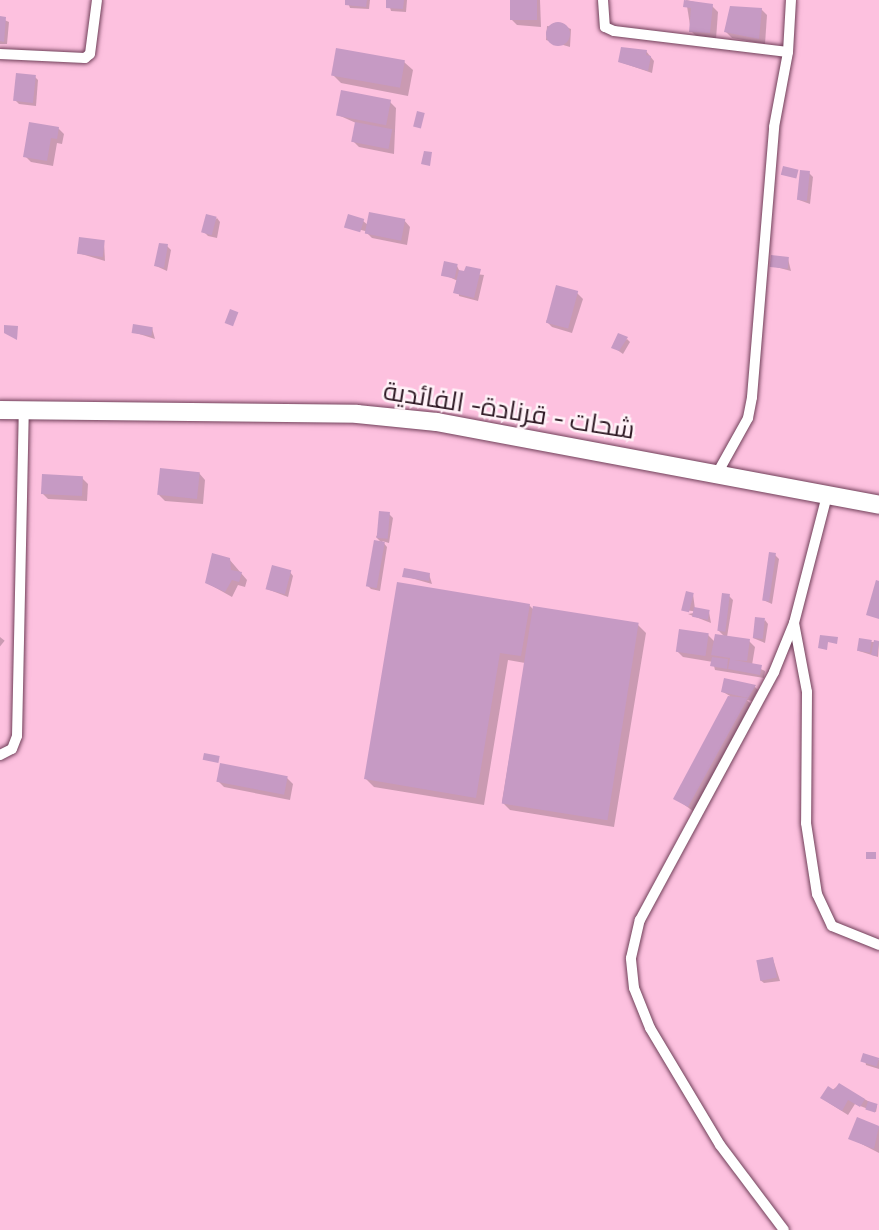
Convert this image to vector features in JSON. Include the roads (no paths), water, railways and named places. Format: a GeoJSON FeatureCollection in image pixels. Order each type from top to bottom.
{"type":"FeatureCollection","features":[{"type":"Feature","properties":{"kind":"main road","name":"شحات - قرنادة- الفائدية"},"geometry":{"type":"LineString","coordinates":[[0,410],[357,414],[485,430],[718,472],[879,505]]}},
{"type":"Feature","properties":{"kind":"street"},"geometry":{"type":"LineString","coordinates":[[0,54],[85,58],[90,54],[97,0]]}},
{"type":"Feature","properties":{"kind":"street"},"geometry":{"type":"LineString","coordinates":[[603,0],[606,27],[614,31],[788,51]]}},
{"type":"Feature","properties":{"kind":"street"},"geometry":{"type":"LineString","coordinates":[[718,472],[748,418],[752,397],[774,127],[788,51],[790,0]]}},
{"type":"Feature","properties":{"kind":"street"},"geometry":{"type":"LineString","coordinates":[[0,755],[12,749],[17,736],[24,410]]}},
{"type":"Feature","properties":{"kind":"street"},"geometry":{"type":"LineString","coordinates":[[784,1230],[720,1145],[650,1028],[634,988],[631,958],[640,919],[751,720],[794,623],[827,495]]}},
{"type":"Feature","properties":{"kind":"street"},"geometry":{"type":"LineString","coordinates":[[794,623],[807,692],[806,823],[817,894],[823,915],[832,926],[879,945]]}}]}
